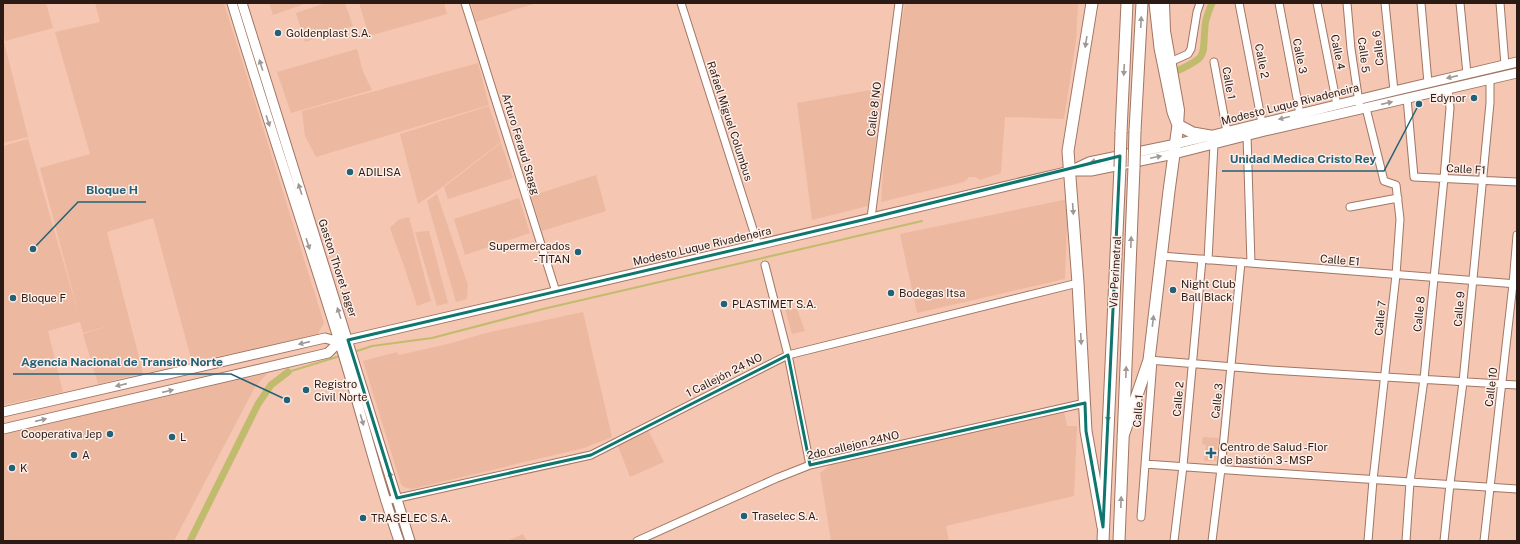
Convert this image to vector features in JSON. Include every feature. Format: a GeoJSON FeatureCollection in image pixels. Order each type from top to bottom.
{"type":"FeatureCollection","features":[{"type":"Feature","properties":{"kind":"highway"},"geometry":{"type":"LineString","coordinates":[[1092,3],[1068,151],[1078,283],[1086,431],[1103,527]]}},
{"type":"Feature","properties":{"kind":"highway","name":"Vía Perimetral"},"geometry":{"type":"LineString","coordinates":[[1103,541],[1127,3]]}},
{"type":"Feature","properties":{"kind":"highway","name":"Vía Perimetral"},"geometry":{"type":"LineString","coordinates":[[1119,541],[1135,131],[1142,3]]}},
{"type":"Feature","properties":{"kind":"highway"},"geometry":{"type":"LineString","coordinates":[[1123,436],[1151,360],[1161,256],[1178,126],[1173,112],[1160,48],[1155,3]]}},
{"type":"Feature","properties":{"kind":"highway"},"geometry":{"type":"LineString","coordinates":[[1178,126],[1212,140]]}},
{"type":"Feature","properties":{"kind":"main road"},"geometry":{"type":"LineString","coordinates":[[1164,3],[1165,32],[1179,110],[1178,126]]}},
{"type":"Feature","properties":{"kind":"street","name":"Gaston Thoret Jager"},"geometry":{"type":"LineString","coordinates":[[232,3],[259,92],[398,498],[410,541]]}},
{"type":"Feature","properties":{"kind":"street","name":"Gaston Thoret Jager"},"geometry":{"type":"LineString","coordinates":[[242,3],[344,341],[385,501],[399,541]]}},
{"type":"Feature","properties":{"kind":"street","name":"Arturo Feraud Stagg"},"geometry":{"type":"LineString","coordinates":[[465,3],[556,292]]}},
{"type":"Feature","properties":{"kind":"street","name":"Rafael Miguel Columbus"},"geometry":{"type":"LineString","coordinates":[[681,3],[758,245]]}},
{"type":"Feature","properties":{"kind":"street","name":"Calle 8 NO"},"geometry":{"type":"LineString","coordinates":[[871,218],[899,3]]}},
{"type":"Feature","properties":{"kind":"street"},"geometry":{"type":"LineString","coordinates":[[1170,62],[1188,54],[1200,3]]}},
{"type":"Feature","properties":{"kind":"street","name":"Calle 2"},"geometry":{"type":"LineString","coordinates":[[1239,3],[1262,123]]}},
{"type":"Feature","properties":{"kind":"street","name":"Calle 3"},"geometry":{"type":"LineString","coordinates":[[1279,3],[1300,114]]}},
{"type":"Feature","properties":{"kind":"street","name":"Calle 4"},"geometry":{"type":"LineString","coordinates":[[1317,3],[1337,105]]}},
{"type":"Feature","properties":{"kind":"street","name":"Calle 5"},"geometry":{"type":"LineString","coordinates":[[1347,3],[1358,99],[1363,108]]}},
{"type":"Feature","properties":{"kind":"street","name":"Calle 6"},"geometry":{"type":"LineString","coordinates":[[1385,3],[1394,91]]}},
{"type":"Feature","properties":{"kind":"street"},"geometry":{"type":"LineString","coordinates":[[1421,3],[1428,83]]}},
{"type":"Feature","properties":{"kind":"street"},"geometry":{"type":"LineString","coordinates":[[1460,3],[1467,74]]}},
{"type":"Feature","properties":{"kind":"street"},"geometry":{"type":"LineString","coordinates":[[1500,3],[1505,65]]}},
{"type":"Feature","properties":{"kind":"street","name":"Calle 1"},"geometry":{"type":"LineString","coordinates":[[1214,62],[1227,132]]}},
{"type":"Feature","properties":{"kind":"street","name":"Modesto Luque Rivadeneira"},"geometry":{"type":"LineString","coordinates":[[1212,140],[1227,132],[1262,123],[1517,62]]}},
{"type":"Feature","properties":{"kind":"street","name":"Modesto Luque Rivadeneira"},"geometry":{"type":"LineString","coordinates":[[3,412],[325,338],[344,341],[1070,171],[1089,162],[1175,149],[1212,140],[1247,135],[1517,73]]}},
{"type":"Feature","properties":{"kind":"street","name":"Calle 9"},"geometry":{"type":"LineString","coordinates":[[1444,541],[1463,382],[1490,103],[1490,79]]}},
{"type":"Feature","properties":{"kind":"street","name":"Calle 8"},"geometry":{"type":"LineString","coordinates":[[1406,541],[1410,482],[1424,379],[1444,178],[1450,108],[1448,89]]}},
{"type":"Feature","properties":{"kind":"street","name":"Calle F1"},"geometry":{"type":"LineString","coordinates":[[1407,98],[1414,176],[1517,182]]}},
{"type":"Feature","properties":{"kind":"street","name":"Calle 7"},"geometry":{"type":"LineString","coordinates":[[1363,108],[1384,181],[1395,184],[1400,219],[1396,275],[1373,480],[1368,541]]}},
{"type":"Feature","properties":{"kind":"street"},"geometry":{"type":"LineString","coordinates":[[1247,135],[1250,263]]}},
{"type":"Feature","properties":{"kind":"street","name":"Calle 2"},"geometry":{"type":"LineString","coordinates":[[1174,541],[1183,466],[1192,363],[1205,259],[1212,140]]}},
{"type":"Feature","properties":{"kind":"street"},"geometry":{"type":"LineString","coordinates":[[1350,207],[1398,198]]}},
{"type":"Feature","properties":{"kind":"street","name":"Calle 10"},"geometry":{"type":"LineString","coordinates":[[1484,541],[1515,284],[1517,235]]}},
{"type":"Feature","properties":{"kind":"street","name":"Calle E1"},"geometry":{"type":"LineString","coordinates":[[1161,256],[1515,284]]}},
{"type":"Feature","properties":{"kind":"street","name":"Calle 3"},"geometry":{"type":"LineString","coordinates":[[1212,541],[1232,366],[1241,262]]}},
{"type":"Feature","properties":{"kind":"street"},"geometry":{"type":"LineString","coordinates":[[765,266],[788,355],[810,466]]}},
{"type":"Feature","properties":{"kind":"street","name":"1 Callejón 24 NO"},"geometry":{"type":"LineString","coordinates":[[385,501],[591,455],[788,355],[1078,283]]}},
{"type":"Feature","properties":{"kind":"street","name":"Modesto Luque Rivadeneira"},"geometry":{"type":"LineString","coordinates":[[3,429],[328,353],[344,341]]}},
{"type":"Feature","properties":{"kind":"street"},"geometry":{"type":"LineString","coordinates":[[1151,360],[1517,385]]}},
{"type":"Feature","properties":{"kind":"street","name":"Calle 1"},"geometry":{"type":"LineString","coordinates":[[1141,517],[1151,360]]}},
{"type":"Feature","properties":{"kind":"street","name":"2do callejon 24NO"},"geometry":{"type":"LineString","coordinates":[[637,541],[770,482],[810,466],[1085,403]]}},
{"type":"Feature","properties":{"kind":"street"},"geometry":{"type":"LineString","coordinates":[[1145,464],[1517,489]]}},
{"type":"Feature","properties":{"kind":"highlighted area"},"geometry":{"type":"Polygon","coordinates":[[[1120,156],[1103,527],[1086,431],[1085,403],[810,465],[788,355],[591,455],[397,498],[348,340],[871,218],[1120,156]]]}},
{"type":"Feature","properties":{"kind":"shaded area"},"geometry":{"type":"Polygon","coordinates":[[[3,3],[46,3],[53,28],[5,41],[3,33],[3,3]]]}},
{"type":"Feature","properties":{"kind":"shaded area"},"geometry":{"type":"Polygon","coordinates":[[[95,3],[224,3],[324,323],[317,335],[192,362],[153,218],[107,232],[143,373],[98,384],[83,334],[111,325],[83,333],[80,322],[48,331],[63,392],[3,405],[3,146],[28,139],[79,316],[40,168],[90,154],[55,32],[100,22],[95,3]]]}},
{"type":"Feature","properties":{"kind":"shaded area"},"geometry":{"type":"Polygon","coordinates":[[[269,3],[307,3],[273,15],[269,3]]]}},
{"type":"Feature","properties":{"kind":"shaded area"},"geometry":{"type":"Polygon","coordinates":[[[326,3],[345,3],[353,26],[305,42],[296,13],[326,3]]]}},
{"type":"Feature","properties":{"kind":"shaded area"},"geometry":{"type":"Polygon","coordinates":[[[359,3],[444,3],[447,14],[369,36],[359,3]]]}},
{"type":"Feature","properties":{"kind":"shaded area"},"geometry":{"type":"Polygon","coordinates":[[[471,3],[536,3],[476,22],[471,3]]]}},
{"type":"Feature","properties":{"kind":"shaded area"},"geometry":{"type":"Polygon","coordinates":[[[905,3],[1078,3],[1076,41],[1064,119],[1005,117],[1001,173],[980,180],[975,177],[969,177],[964,182],[881,202],[887,107],[905,3]]]}},
{"type":"Feature","properties":{"kind":"shaded area"},"geometry":{"type":"Polygon","coordinates":[[[3,38],[28,137],[3,143],[3,38]]]}},
{"type":"Feature","properties":{"kind":"shaded area"},"geometry":{"type":"Polygon","coordinates":[[[357,49],[363,72],[372,90],[291,113],[277,72],[357,49]]]}},
{"type":"Feature","properties":{"kind":"shaded area"},"geometry":{"type":"Polygon","coordinates":[[[478,63],[489,105],[316,157],[305,136],[302,111],[478,63]]]}},
{"type":"Feature","properties":{"kind":"shaded area"},"geometry":{"type":"Polygon","coordinates":[[[876,89],[882,90],[868,206],[812,220],[797,103],[876,89]]]}},
{"type":"Feature","properties":{"kind":"shaded area"},"geometry":{"type":"Polygon","coordinates":[[[489,106],[501,142],[418,204],[400,134],[489,106]]]}},
{"type":"Feature","properties":{"kind":"shaded area"},"geometry":{"type":"Polygon","coordinates":[[[501,143],[513,178],[448,199],[444,187],[501,143]]]}},
{"type":"Feature","properties":{"kind":"shaded area"},"geometry":{"type":"Polygon","coordinates":[[[596,175],[606,211],[542,231],[531,196],[596,175]]]}},
{"type":"Feature","properties":{"kind":"shaded area"},"geometry":{"type":"Polygon","coordinates":[[[437,194],[468,285],[467,299],[456,302],[427,201],[437,194]]]}},
{"type":"Feature","properties":{"kind":"shaded area"},"geometry":{"type":"Polygon","coordinates":[[[519,198],[530,233],[465,255],[454,219],[519,198]]]}},
{"type":"Feature","properties":{"kind":"shaded area"},"geometry":{"type":"Polygon","coordinates":[[[1068,199],[1065,279],[917,313],[900,234],[1068,199]]]}},
{"type":"Feature","properties":{"kind":"shaded area"},"geometry":{"type":"Polygon","coordinates":[[[409,217],[431,301],[417,306],[390,228],[398,220],[409,217]]]}},
{"type":"Feature","properties":{"kind":"shaded area"},"geometry":{"type":"Polygon","coordinates":[[[429,231],[448,303],[437,306],[415,232],[429,231]]]}},
{"type":"Feature","properties":{"kind":"shaded area"},"geometry":{"type":"Polygon","coordinates":[[[785,309],[797,309],[805,331],[792,334],[785,309]]]}},
{"type":"Feature","properties":{"kind":"shaded area"},"geometry":{"type":"Polygon","coordinates":[[[583,312],[612,437],[584,448],[412,489],[404,487],[401,484],[363,361],[397,352],[399,355],[452,343],[486,333],[583,312]]]}},
{"type":"Feature","properties":{"kind":"shaded area"},"geometry":{"type":"Polygon","coordinates":[[[268,373],[255,387],[174,541],[3,541],[3,434],[268,373]]]}},
{"type":"Feature","properties":{"kind":"shaded area"},"geometry":{"type":"Polygon","coordinates":[[[1064,411],[1067,426],[1077,426],[1074,496],[946,526],[949,541],[831,541],[820,473],[832,464],[1064,411]]]}},
{"type":"Feature","properties":{"kind":"shaded area"},"geometry":{"type":"Polygon","coordinates":[[[648,430],[664,462],[630,477],[618,446],[648,430]]]}},
{"type":"Feature","properties":{"kind":"shaded area","name":"Centro de Salud -Flor de bastión 3 - MSP"},"geometry":{"type":"Polygon","coordinates":[[[1203,437],[1219,438],[1216,461],[1204,461],[1206,445],[1202,444],[1203,437]]]}},
{"type":"Feature","properties":{"kind":"shaded area"},"geometry":{"type":"Polygon","coordinates":[[[523,534],[527,541],[507,541],[523,534]]]}},
{"type":"Feature","properties":{"kind":"waterway"},"geometry":{"type":"LineString","coordinates":[[1179,70],[1200,58],[1202,54],[1207,15],[1212,3]]}},
{"type":"Feature","properties":{"kind":"waterway"},"geometry":{"type":"LineString","coordinates":[[354,352],[372,346],[432,338],[543,309],[922,221]]}},
{"type":"Feature","properties":{"kind":"waterway"},"geometry":{"type":"LineString","coordinates":[[288,372],[340,356]]}},
{"type":"Feature","properties":{"kind":"waterway"},"geometry":{"type":"LineString","coordinates":[[190,541],[258,404],[271,385],[288,372]]}},
{"type":"Feature","properties":{"kind":"place","name":"Goldenplast S.A."},"geometry":{"type":"Point","coordinates":[278,33]}},
{"type":"Feature","properties":{"kind":"place","name":"Edynor"},"geometry":{"type":"Point","coordinates":[1474,98]}},
{"type":"Feature","properties":{"kind":"place","name":"Unidad Medica Cristo Rey"},"geometry":{"type":"Point","coordinates":[1419,104]}},
{"type":"Feature","properties":{"kind":"place","name":"ADILISA"},"geometry":{"type":"Point","coordinates":[350,172]}},
{"type":"Feature","properties":{"kind":"place","name":"Bloque H"},"geometry":{"type":"Point","coordinates":[33,249]}},
{"type":"Feature","properties":{"kind":"place","name":"Supermercados - TITAN"},"geometry":{"type":"Point","coordinates":[578,252]}},
{"type":"Feature","properties":{"kind":"place","name":"Night Club Ball Black"},"geometry":{"type":"Point","coordinates":[1173,290]}},
{"type":"Feature","properties":{"kind":"place","name":"Bodegas Itsa"},"geometry":{"type":"Point","coordinates":[891,293]}},
{"type":"Feature","properties":{"kind":"place","name":"Bloque F"},"geometry":{"type":"Point","coordinates":[13,298]}},
{"type":"Feature","properties":{"kind":"place","name":"PLASTIMET S.A."},"geometry":{"type":"Point","coordinates":[724,304]}},
{"type":"Feature","properties":{"kind":"place","name":"Registro Civil Norte"},"geometry":{"type":"Point","coordinates":[306,390]}},
{"type":"Feature","properties":{"kind":"place","name":"Agencia Nacional de Transito Norte"},"geometry":{"type":"Point","coordinates":[287,400]}},
{"type":"Feature","properties":{"kind":"place","name":"Cooperativa Jep"},"geometry":{"type":"Point","coordinates":[110,434]}},
{"type":"Feature","properties":{"kind":"place","name":"L"},"geometry":{"type":"Point","coordinates":[172,437]}},
{"type":"Feature","properties":{"kind":"place","name":"Centro de Salud -Flor de bastión 3 - MSP"},"geometry":{"type":"Point","coordinates":[1211,453]}},
{"type":"Feature","properties":{"kind":"place","name":"A"},"geometry":{"type":"Point","coordinates":[74,455]}},
{"type":"Feature","properties":{"kind":"place","name":"K"},"geometry":{"type":"Point","coordinates":[12,468]}},
{"type":"Feature","properties":{"kind":"place","name":"Traselec S.A."},"geometry":{"type":"Point","coordinates":[744,516]}},
{"type":"Feature","properties":{"kind":"place","name":"TRASELEC S.A."},"geometry":{"type":"Point","coordinates":[363,518]}}]}
